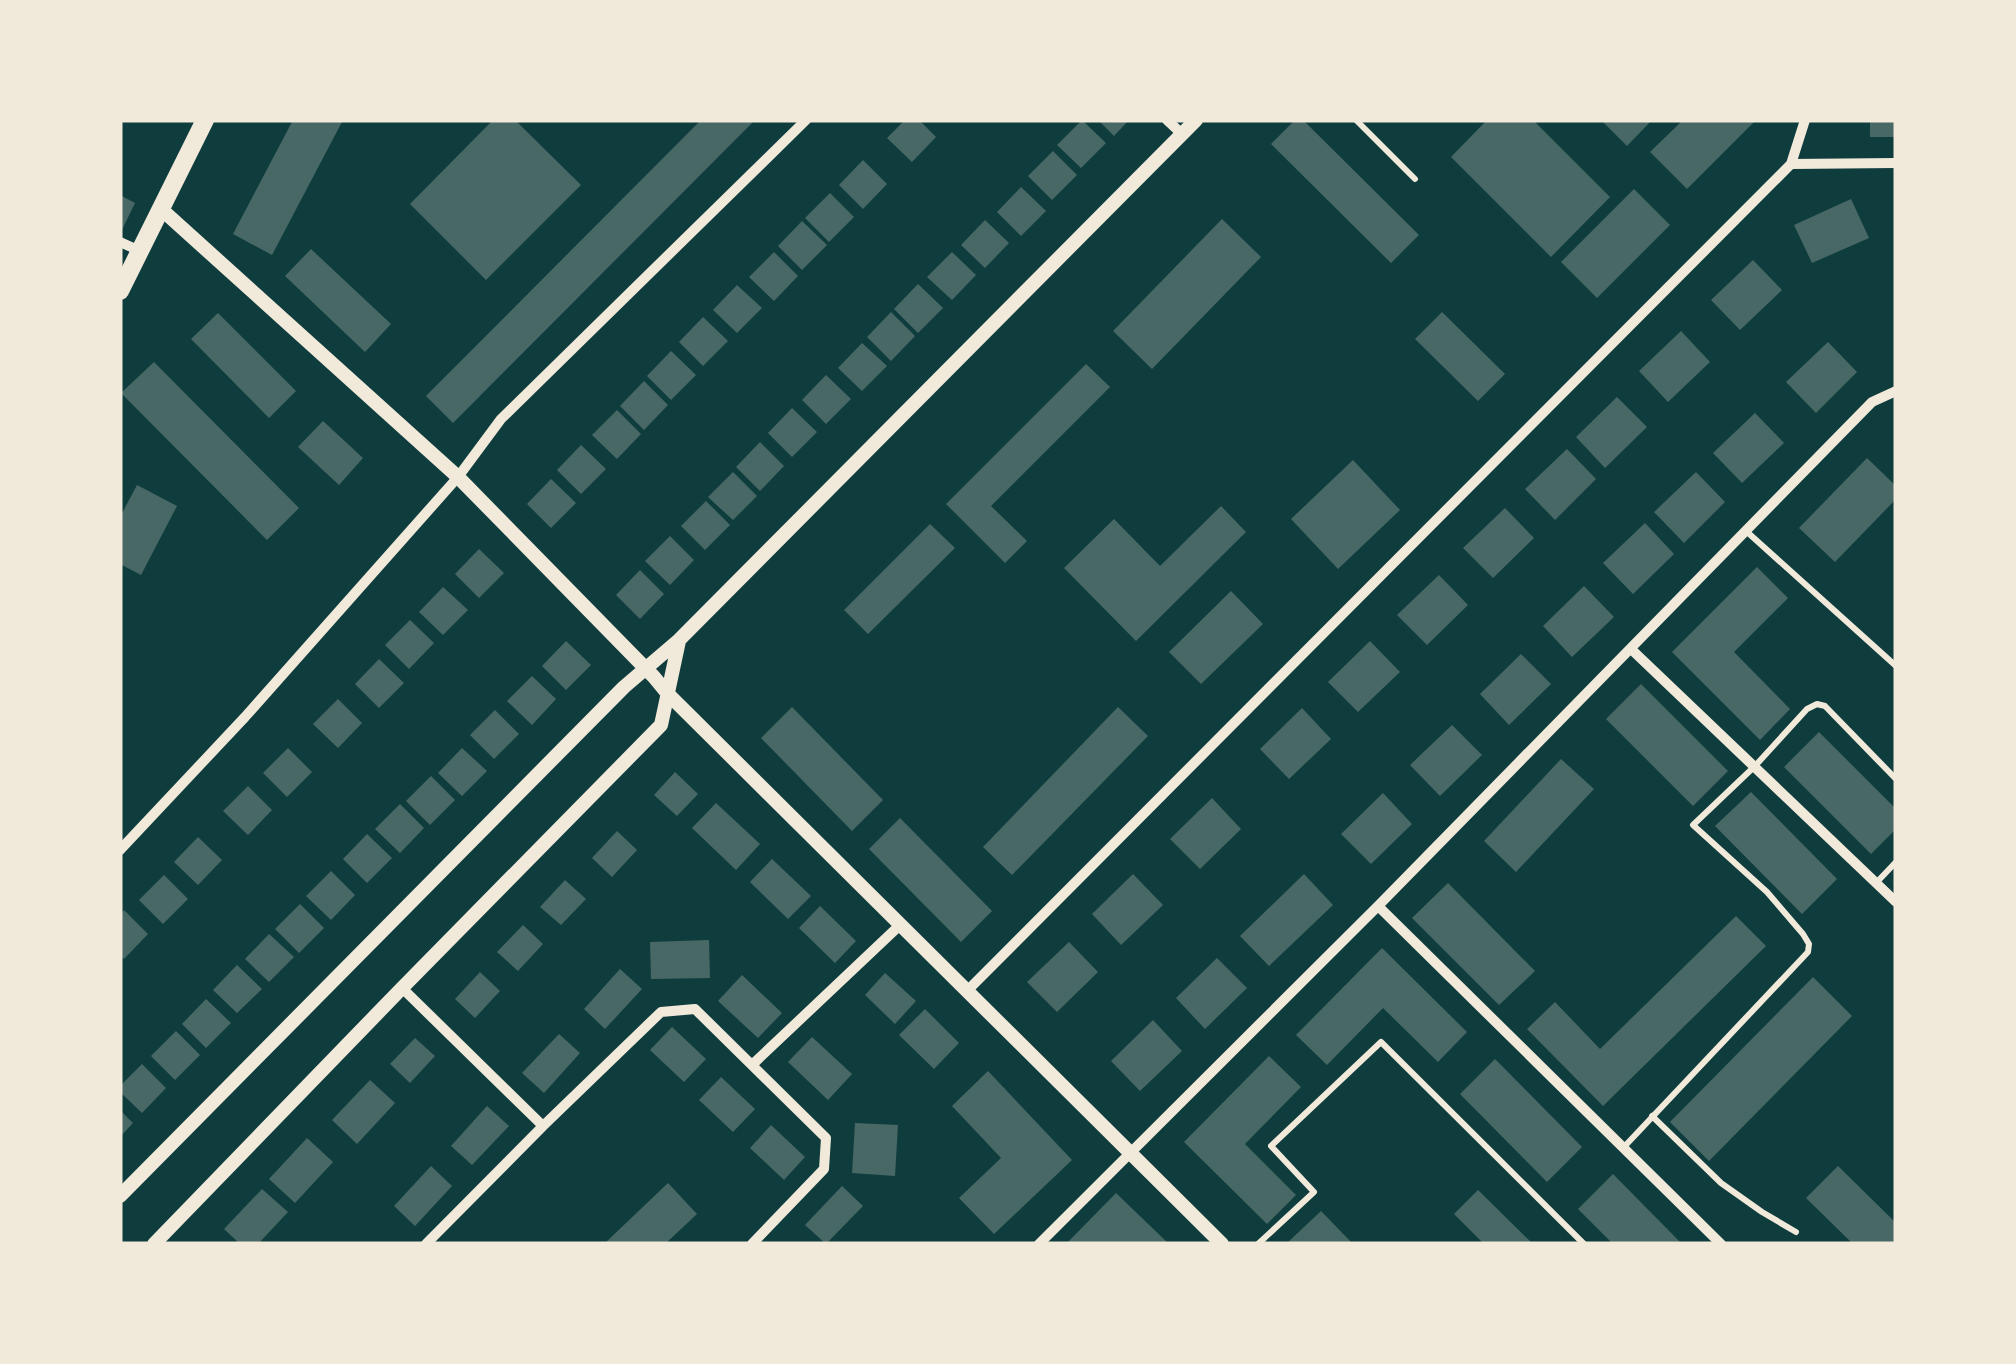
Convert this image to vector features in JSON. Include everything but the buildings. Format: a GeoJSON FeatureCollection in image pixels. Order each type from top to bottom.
{"type":"FeatureCollection","features":[{"type":"Feature","properties":{"kind":"main road"},"geometry":{"type":"LineString","coordinates":[[120,291],[205,120]]}},
{"type":"Feature","properties":{"kind":"street"},"geometry":{"type":"LineString","coordinates":[[120,850],[245,718],[458,477],[501,420],[806,120]]}},
{"type":"Feature","properties":{"kind":"street"},"geometry":{"type":"LineString","coordinates":[[1167,120],[1182,134]]}},
{"type":"Feature","properties":{"kind":"street"},"geometry":{"type":"LineString","coordinates":[[120,1196],[624,686],[679,640],[1196,120]]}},
{"type":"Feature","properties":{"kind":"street"},"geometry":{"type":"LineString","coordinates":[[966,991],[1791,164],[1805,120]]}},
{"type":"Feature","properties":{"kind":"street"},"geometry":{"type":"LineString","coordinates":[[1791,164],[1896,163]]}},
{"type":"Feature","properties":{"kind":"street"},"geometry":{"type":"LineString","coordinates":[[160,208],[458,477],[668,694],[1222,1244]]}},
{"type":"Feature","properties":{"kind":"street"},"geometry":{"type":"LineString","coordinates":[[120,242],[140,251]]}},
{"type":"Feature","properties":{"kind":"street"},"geometry":{"type":"LineString","coordinates":[[1039,1244],[1378,906],[1872,402],[1896,390]]}},
{"type":"Feature","properties":{"kind":"street"},"geometry":{"type":"LineString","coordinates":[[154,1244],[661,725],[679,640]]}},
{"type":"Feature","properties":{"kind":"street"},"geometry":{"type":"LineString","coordinates":[[1631,649],[1896,902]]}},
{"type":"Feature","properties":{"kind":"street"},"geometry":{"type":"LineString","coordinates":[[1378,906],[1720,1244]]}},
{"type":"Feature","properties":{"kind":"street"},"geometry":{"type":"LineString","coordinates":[[753,1064],[900,925]]}},
{"type":"Feature","properties":{"kind":"street"},"geometry":{"type":"LineString","coordinates":[[402,988],[543,1126]]}},
{"type":"Feature","properties":{"kind":"street"},"geometry":{"type":"LineString","coordinates":[[426,1244],[661,1012],[695,1009],[826,1138],[824,1170],[752,1244]]}},
{"type":"Feature","properties":{"kind":"lane"},"geometry":{"type":"LineString","coordinates":[[1356,120],[1415,178]]}},
{"type":"Feature","properties":{"kind":"lane"},"geometry":{"type":"LineString","coordinates":[[1746,531],[1896,666]]}},
{"type":"Feature","properties":{"kind":"lane"},"geometry":{"type":"LineString","coordinates":[[1623,1148],[1808,952],[1809,944],[1803,934],[1766,892],[1693,826],[1756,766],[1807,709],[1817,704],[1825,706],[1896,780]]}},
{"type":"Feature","properties":{"kind":"lane"},"geometry":{"type":"LineString","coordinates":[[1876,883],[1896,862]]}},
{"type":"Feature","properties":{"kind":"lane"},"geometry":{"type":"LineString","coordinates":[[1258,1244],[1314,1192],[1271,1146],[1380,1042],[1584,1244]]}},
{"type":"Feature","properties":{"kind":"lane"},"geometry":{"type":"LineString","coordinates":[[1652,1116],[1721,1183],[1796,1232]]}}]}
